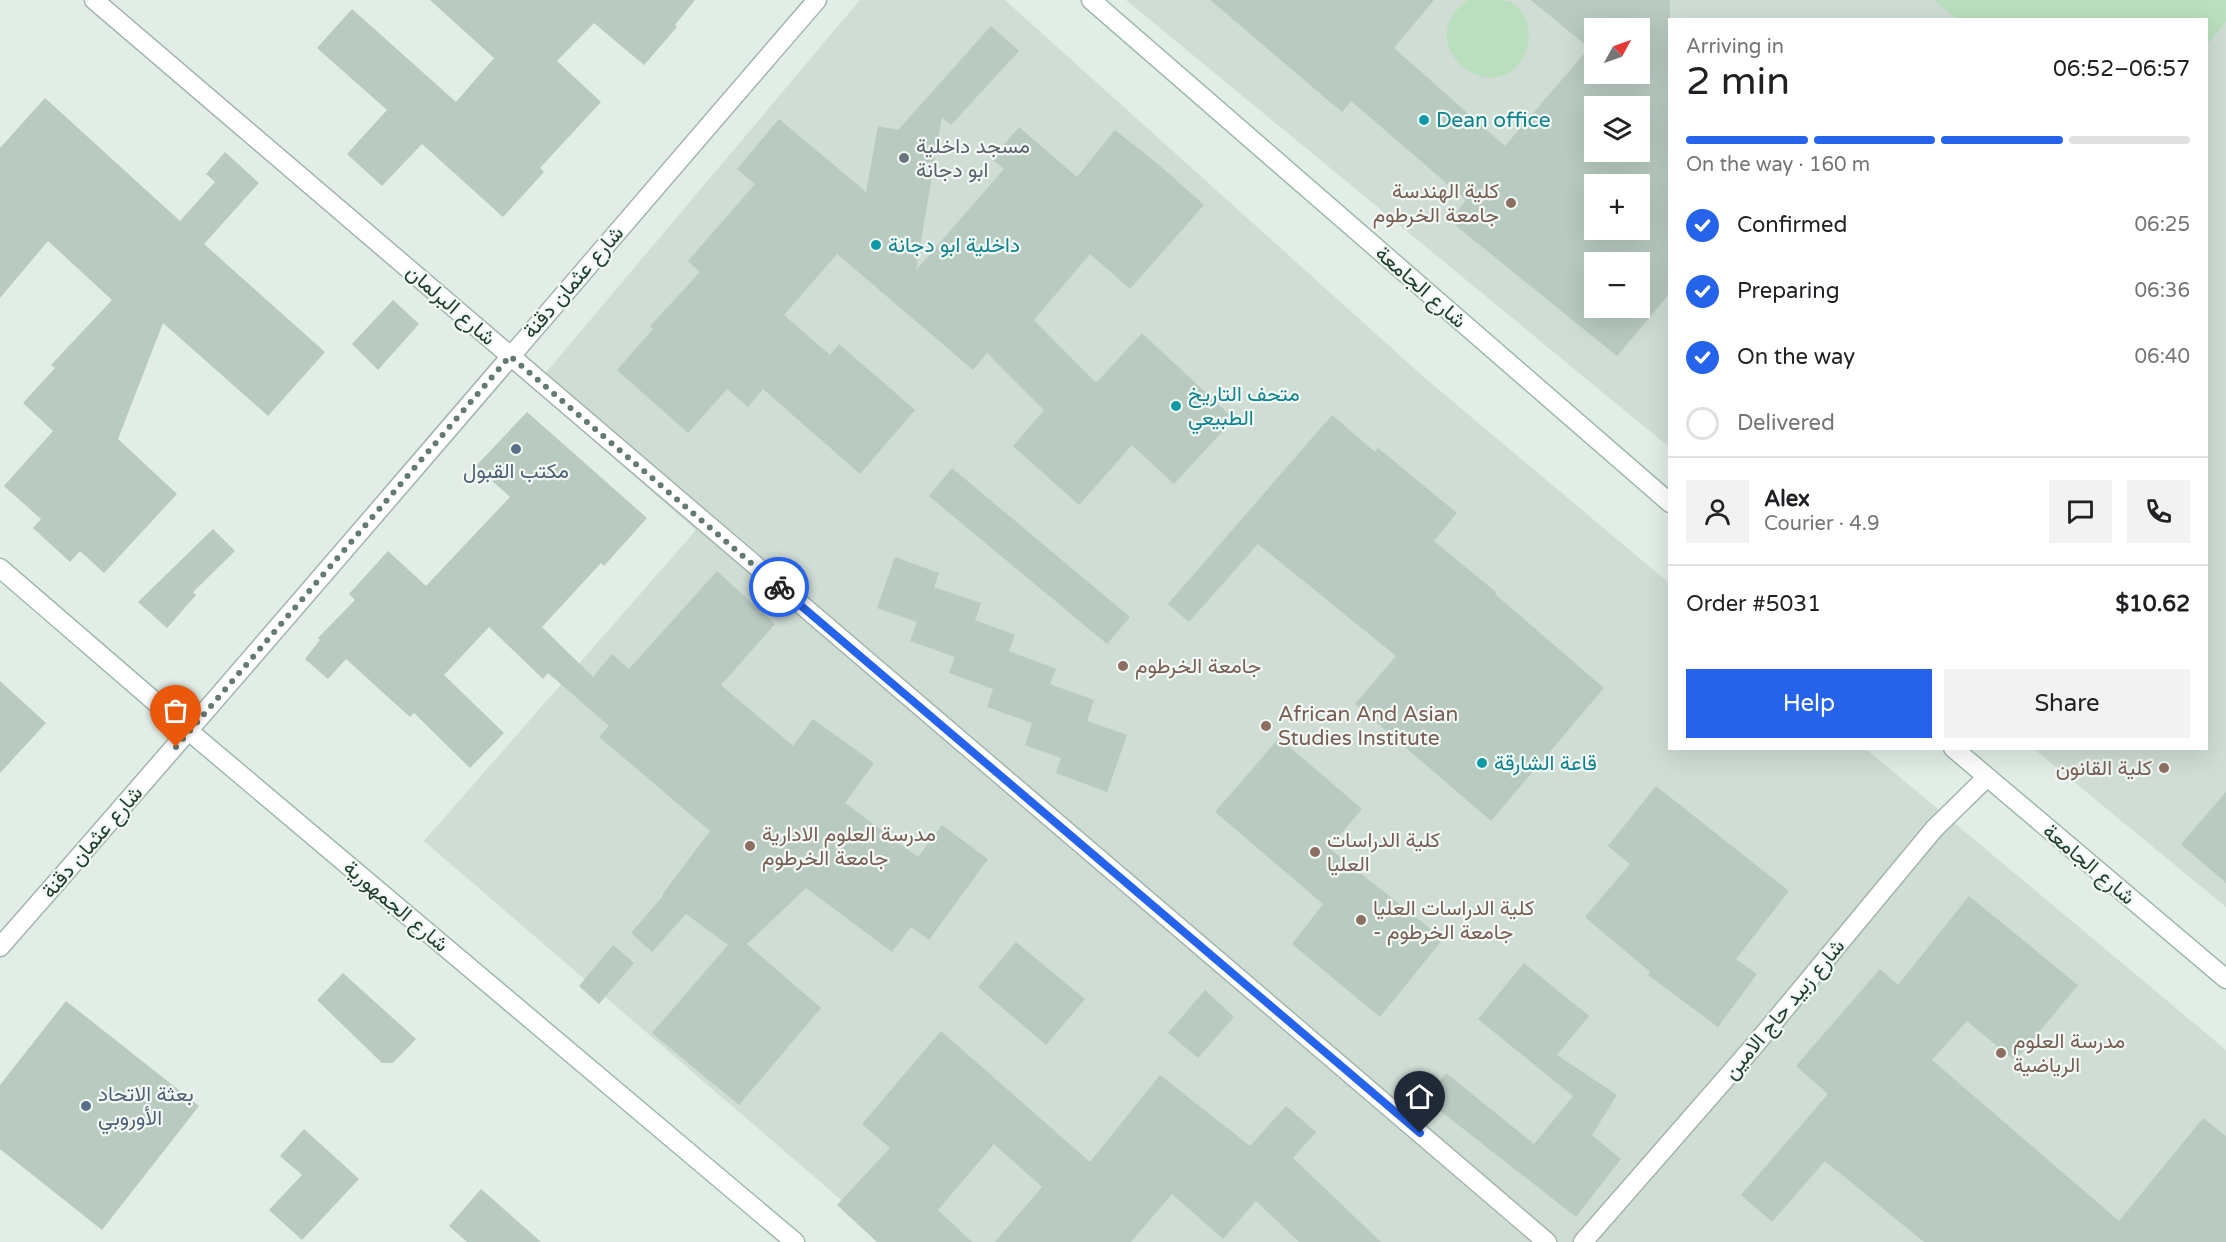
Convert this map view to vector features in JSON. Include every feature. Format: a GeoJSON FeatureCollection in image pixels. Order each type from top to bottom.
{"type":"FeatureCollection","features":[{"type":"Feature","properties":{"kind":"street","name":"شارع البرلمان"},"geometry":{"type":"LineString","coordinates":[[94,0],[1547,1242]]}},
{"type":"Feature","properties":{"kind":"street","name":"شارع عثمان دقنة"},"geometry":{"type":"LineString","coordinates":[[0,947],[190,732],[817,0]]}},
{"type":"Feature","properties":{"kind":"street","name":"شارع الجامعة"},"geometry":{"type":"LineString","coordinates":[[1090,0],[1668,501]]}},
{"type":"Feature","properties":{"kind":"street","name":"شارع الجمهورية"},"geometry":{"type":"LineString","coordinates":[[0,568],[190,732],[795,1242]]}},
{"type":"Feature","properties":{"kind":"street","name":"شارع الجامعة"},"geometry":{"type":"LineString","coordinates":[[1955,750],[2226,979]]}},
{"type":"Feature","properties":{"kind":"street","name":"شارع زبيد حاج الامين"},"geometry":{"type":"LineString","coordinates":[[1583,1242],[1754,1046],[1934,829],[1986,778]]}},
{"type":"Feature","properties":{"kind":"shaded area","name":"جامعة الخرطوم"},"geometry":{"type":"Polygon","coordinates":[[[860,0],[1005,0],[1426,379],[1668,582],[1668,750],[1867,750],[2226,1050],[2226,1242],[890,1242],[424,841],[696,530],[533,388],[860,0]]]}},
{"type":"Feature","properties":{"kind":"shaded area"},"geometry":{"type":"Polygon","coordinates":[[[1126,0],[2226,0],[2226,907],[2035,750],[2208,750],[2208,18],[1668,18],[1668,446],[1126,0]]]}},
{"type":"Feature","properties":{"kind":"green space"},"geometry":{"type":"Polygon","coordinates":[[[1468,0],[1509,1],[1521,12],[1528,26],[1528,42],[1523,57],[1510,72],[1493,77],[1476,75],[1461,66],[1451,52],[1447,35],[1452,17],[1468,0]]]}},
{"type":"Feature","properties":{"kind":"green space"},"geometry":{"type":"Polygon","coordinates":[[[1934,0],[2226,0],[2226,22],[2208,44],[2208,18],[1956,18],[1934,0]]]}},
{"type":"Feature","properties":{"kind":"building"},"geometry":{"type":"Polygon","coordinates":[[[430,0],[695,0],[675,25],[677,27],[644,65],[594,23],[557,61],[601,102],[540,168],[544,172],[503,217],[422,144],[382,186],[347,154],[387,110],[317,48],[352,9],[456,102],[494,58],[430,0]]]}},
{"type":"Feature","properties":{"kind":"building"},"geometry":{"type":"Polygon","coordinates":[[[1210,0],[1434,0],[1394,48],[1505,146],[1584,54],[1584,84],[1650,84],[1650,18],[1584,18],[1584,44],[1531,0],[1670,0],[1670,18],[1668,18],[1668,295],[1650,317],[1650,252],[1584,252],[1584,318],[1649,318],[1617,356],[1450,221],[1466,200],[1351,101],[1342,112],[1210,0]]]}},
{"type":"Feature","properties":{"kind":"building"},"geometry":{"type":"Polygon","coordinates":[[[991,26],[1019,51],[951,125],[942,117],[916,270],[1004,169],[992,159],[1019,127],[1077,177],[1115,130],[1158,164],[1204,205],[1130,289],[1090,254],[1034,320],[1096,383],[1142,333],[1234,419],[1174,484],[1132,445],[1079,505],[1013,446],[1044,410],[987,353],[973,370],[837,254],[784,315],[830,355],[839,344],[915,410],[860,474],[763,389],[748,407],[727,389],[688,433],[617,370],[653,329],[650,326],[700,272],[688,261],[755,184],[737,169],[779,119],[866,192],[878,126],[898,130],[991,26]]]}},
{"type":"Feature","properties":{"kind":"building"},"geometry":{"type":"Polygon","coordinates":[[[45,98],[180,221],[215,182],[206,174],[225,152],[259,183],[204,244],[325,352],[268,416],[163,323],[118,439],[177,494],[104,573],[80,551],[70,562],[33,528],[41,519],[4,486],[53,431],[23,403],[55,368],[51,365],[112,300],[48,241],[0,298],[0,148],[45,98]]]}},
{"type":"Feature","properties":{"kind":"building"},"geometry":{"type":"Polygon","coordinates":[[[393,300],[419,324],[378,370],[352,344],[393,300]]]}},
{"type":"Feature","properties":{"kind":"building"},"geometry":{"type":"Polygon","coordinates":[[[527,412],[647,518],[604,566],[601,563],[542,627],[593,677],[612,654],[629,669],[717,571],[775,624],[721,685],[793,746],[813,719],[874,763],[845,803],[918,857],[942,825],[988,859],[929,940],[911,927],[892,952],[806,888],[747,944],[821,1008],[739,1105],[652,1033],[728,945],[686,914],[652,952],[631,933],[663,896],[710,831],[599,737],[609,726],[548,673],[543,679],[489,627],[444,675],[504,733],[470,768],[414,713],[410,717],[346,659],[328,679],[305,659],[320,640],[318,638],[355,600],[349,594],[388,551],[426,586],[510,497],[476,466],[527,412]]]}},
{"type":"Feature","properties":{"kind":"building"},"geometry":{"type":"Polygon","coordinates":[[[1332,415],[1375,452],[1378,448],[1457,513],[1434,541],[1496,592],[1495,594],[1604,688],[1491,821],[1355,704],[1396,656],[1258,544],[1189,622],[1168,604],[1332,415]]]}},
{"type":"Feature","properties":{"kind":"building"},"geometry":{"type":"Polygon","coordinates":[[[952,468],[1130,617],[1107,644],[929,496],[952,468]]]}},
{"type":"Feature","properties":{"kind":"building"},"geometry":{"type":"Polygon","coordinates":[[[213,529],[235,551],[193,592],[196,595],[167,628],[138,602],[213,529]]]}},
{"type":"Feature","properties":{"kind":"building"},"geometry":{"type":"Polygon","coordinates":[[[895,557],[939,573],[934,587],[981,603],[975,620],[1015,635],[1009,651],[1056,669],[1050,684],[1094,700],[1087,721],[1127,735],[1107,792],[1056,773],[1061,758],[1025,745],[1032,723],[987,707],[993,689],[949,673],[955,657],[910,641],[917,622],[877,608],[895,557]]]}},
{"type":"Feature","properties":{"kind":"building"},"geometry":{"type":"Polygon","coordinates":[[[0,681],[46,723],[0,773],[0,681]]]}},
{"type":"Feature","properties":{"kind":"building"},"geometry":{"type":"Polygon","coordinates":[[[1279,738],[1362,809],[1329,848],[1443,939],[1380,1017],[1292,944],[1323,904],[1215,812],[1279,738]]]}},
{"type":"Feature","properties":{"kind":"building"},"geometry":{"type":"Polygon","coordinates":[[[1656,786],[1789,891],[1736,959],[1757,974],[1718,1027],[1648,975],[1650,972],[1585,917],[1630,864],[1608,846],[1656,786]]]}},
{"type":"Feature","properties":{"kind":"building"},"geometry":{"type":"Polygon","coordinates":[[[2226,792],[2226,883],[2181,844],[2226,792]]]}},
{"type":"Feature","properties":{"kind":"building"},"geometry":{"type":"Polygon","coordinates":[[[1969,896],[2078,985],[2015,1061],[1967,1021],[1932,1060],[2119,1221],[2203,1118],[2226,1136],[2226,1242],[1924,1242],[1825,1161],[1772,1222],[1741,1195],[1828,1094],[1796,1066],[1880,969],[1898,985],[1969,896]]]}},
{"type":"Feature","properties":{"kind":"building"},"geometry":{"type":"Polygon","coordinates":[[[1016,942],[1085,999],[1046,1045],[978,987],[1016,942]]]}},
{"type":"Feature","properties":{"kind":"building"},"geometry":{"type":"Polygon","coordinates":[[[613,945],[634,963],[599,1004],[579,986],[613,945]]]}},
{"type":"Feature","properties":{"kind":"building"},"geometry":{"type":"Polygon","coordinates":[[[1524,963],[1589,1016],[1557,1055],[1617,1095],[1592,1135],[1621,1159],[1576,1217],[1425,1099],[1446,1073],[1534,1144],[1573,1096],[1478,1019],[1524,963]]]}},
{"type":"Feature","properties":{"kind":"building"},"geometry":{"type":"Polygon","coordinates":[[[343,973],[416,1039],[393,1063],[382,1063],[317,1000],[343,973]]]}},
{"type":"Feature","properties":{"kind":"building"},"geometry":{"type":"Polygon","coordinates":[[[1205,990],[1234,1017],[1198,1058],[1168,1033],[1205,990]]]}},
{"type":"Feature","properties":{"kind":"building"},"geometry":{"type":"Polygon","coordinates":[[[66,1001],[199,1106],[102,1230],[0,1149],[0,1085],[66,1001]]]}},
{"type":"Feature","properties":{"kind":"building"},"geometry":{"type":"Polygon","coordinates":[[[941,1031],[1090,1162],[1160,1075],[1250,1146],[1286,1106],[1316,1132],[1293,1158],[1381,1242],[1299,1242],[1256,1201],[1223,1239],[1172,1194],[1131,1242],[995,1242],[1042,1187],[994,1144],[938,1210],[972,1242],[877,1242],[837,1205],[890,1148],[862,1124],[941,1031]]]}},
{"type":"Feature","properties":{"kind":"building"},"geometry":{"type":"Polygon","coordinates":[[[304,1129],[359,1179],[302,1240],[269,1210],[302,1175],[280,1156],[304,1129]]]}},
{"type":"Feature","properties":{"kind":"building"},"geometry":{"type":"Polygon","coordinates":[[[481,1189],[541,1242],[467,1242],[449,1226],[481,1189]]]}},
{"type":"Feature","properties":{"kind":"way so far"},"geometry":{"type":"LineString","coordinates":[[176,747],[510,356],[779,587]]}},
{"type":"Feature","properties":{"kind":"place","name":"Dean office"},"geometry":{"type":"Point","coordinates":[1424,120]}},
{"type":"Feature","properties":{"kind":"place","name":"مسجد داخلية ابو دجانة"},"geometry":{"type":"Point","coordinates":[904,158]}},
{"type":"Feature","properties":{"kind":"place","name":"كلية الهندسة جامعة الخرطوم"},"geometry":{"type":"Point","coordinates":[1511,203]}},
{"type":"Feature","properties":{"kind":"place","name":"داخلية ابو دجانة"},"geometry":{"type":"Point","coordinates":[876,245]}},
{"type":"Feature","properties":{"kind":"place","name":"متحف التاريخ الطبيعي"},"geometry":{"type":"Point","coordinates":[1176,406]}},
{"type":"Feature","properties":{"kind":"place","name":"مكتب القبول"},"geometry":{"type":"Point","coordinates":[516,449]}},
{"type":"Feature","properties":{"kind":"place","name":"جامعة الخرطوم"},"geometry":{"type":"Point","coordinates":[1123,666]}},
{"type":"Feature","properties":{"kind":"place","name":"African And Asian Studies Institute"},"geometry":{"type":"Point","coordinates":[1266,726]}},
{"type":"Feature","properties":{"kind":"place","name":"قاعة الشارقة"},"geometry":{"type":"Point","coordinates":[1482,763]}},
{"type":"Feature","properties":{"kind":"place","name":"كلية القانون"},"geometry":{"type":"Point","coordinates":[2164,768]}},
{"type":"Feature","properties":{"kind":"place","name":"مدرسة العلوم الادارية جامعة الخرطوم"},"geometry":{"type":"Point","coordinates":[750,846]}},
{"type":"Feature","properties":{"kind":"place","name":"كلية الدراسات العليا"},"geometry":{"type":"Point","coordinates":[1315,852]}},
{"type":"Feature","properties":{"kind":"place","name":"كلية الدراسات العليا - جامعة الخرطوم"},"geometry":{"type":"Point","coordinates":[1361,920]}},
{"type":"Feature","properties":{"kind":"place","name":"مدرسة العلوم الرياضية"},"geometry":{"type":"Point","coordinates":[2001,1053]}},
{"type":"Feature","properties":{"kind":"place","name":"بعثة الاتحاد الأوروبي"},"geometry":{"type":"Point","coordinates":[86,1106]}},
{"type":"Feature","properties":{"kind":"route"},"geometry":{"type":"LineString","coordinates":[[779,587],[1420,1133]]}}]}
